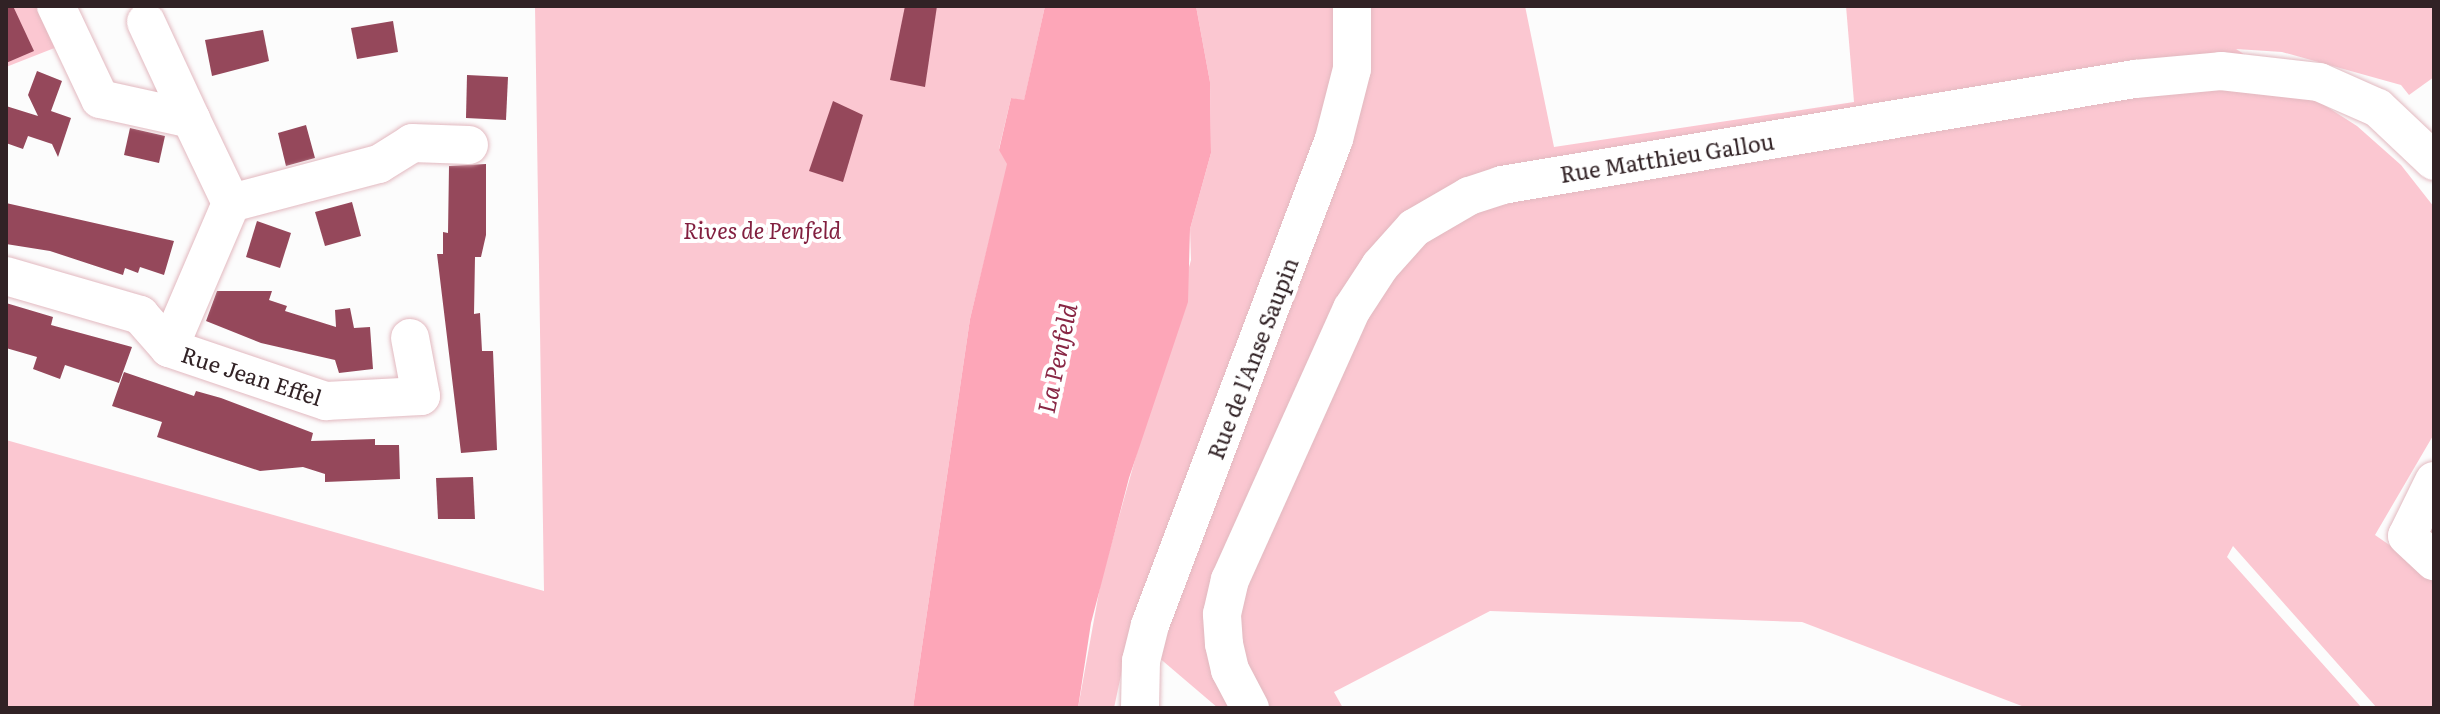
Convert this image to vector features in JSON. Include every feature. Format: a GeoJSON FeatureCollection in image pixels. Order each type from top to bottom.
{"type":"FeatureCollection","features":[{"type":"Feature","properties":{"kind":"street"},"geometry":{"type":"LineString","coordinates":[[56,6],[100,99],[191,119]]}},
{"type":"Feature","properties":{"kind":"street","name":"Rue de l'Anse Saupin"},"geometry":{"type":"LineString","coordinates":[[1140,708],[1141,661],[1150,625],[1334,139],[1352,69],[1352,6]]}},
{"type":"Feature","properties":{"kind":"street"},"geometry":{"type":"LineString","coordinates":[[6,276],[140,315],[169,348],[231,203],[146,22]]}},
{"type":"Feature","properties":{"kind":"street","name":"Rue Matthieu Gallou"},"geometry":{"type":"LineString","coordinates":[[1250,708],[1230,670],[1224,644],[1222,614],[1230,580],[1352,309],[1380,266],[1414,228],[1469,196],[1502,185],[2057,92],[2221,71],[2319,82],[2378,108],[2434,161]]}},
{"type":"Feature","properties":{"kind":"street"},"geometry":{"type":"LineString","coordinates":[[231,203],[379,164],[412,143],[469,145]]}},
{"type":"Feature","properties":{"kind":"street","name":"Rue Jean Effel"},"geometry":{"type":"LineString","coordinates":[[169,348],[326,401],[421,396],[410,338]]}},
{"type":"Feature","properties":{"kind":"street"},"geometry":{"type":"LineString","coordinates":[[2434,481],[2407,536],[2434,561]]}},
{"type":"Feature","properties":{"kind":"green space"},"geometry":{"type":"Polygon","coordinates":[[[6,6],[40,6],[57,47],[6,67],[6,6]]]}},
{"type":"Feature","properties":{"kind":"green space","name":"Rives de Penfeld"},"geometry":{"type":"Polygon","coordinates":[[[535,6],[1045,6],[1024,101],[1011,98],[999,149],[1008,164],[970,319],[913,708],[6,708],[6,440],[544,591],[535,6]]]}},
{"type":"Feature","properties":{"kind":"green space"},"geometry":{"type":"Polygon","coordinates":[[[1196,6],[1525,6],[1554,147],[1854,102],[1846,6],[2434,6],[2434,77],[2409,95],[2401,85],[2282,52],[2236,49],[2357,126],[2401,165],[2434,207],[2434,434],[2375,535],[2434,576],[2434,708],[2377,708],[2233,546],[2227,557],[2362,708],[2027,708],[1802,622],[1490,611],[1334,692],[1343,708],[1218,708],[1130,633],[1114,708],[1078,708],[1101,581],[1191,260],[1190,229],[1211,153],[1210,82],[1196,6]]]}},
{"type":"Feature","properties":{"kind":"water","name":"La Penfeld"},"geometry":{"type":"Polygon","coordinates":[[[1045,6],[1196,6],[1210,82],[1211,153],[1190,229],[1188,302],[1129,478],[1091,623],[1078,708],[913,708],[970,319],[1007,164],[999,150],[1011,98],[1024,100],[1045,6]]]}},
{"type":"Feature","properties":{"kind":"building"},"geometry":{"type":"Polygon","coordinates":[[[6,6],[13,6],[34,51],[6,63],[6,6]]]}},
{"type":"Feature","properties":{"kind":"building"},"geometry":{"type":"Polygon","coordinates":[[[905,6],[937,6],[925,87],[890,80],[905,6]]]}},
{"type":"Feature","properties":{"kind":"building"},"geometry":{"type":"Polygon","coordinates":[[[393,21],[398,52],[357,59],[351,28],[393,21]]]}},
{"type":"Feature","properties":{"kind":"building"},"geometry":{"type":"Polygon","coordinates":[[[263,30],[269,61],[212,76],[205,40],[263,30]]]}},
{"type":"Feature","properties":{"kind":"building"},"geometry":{"type":"Polygon","coordinates":[[[37,71],[62,81],[51,111],[71,118],[58,157],[52,144],[28,136],[23,149],[6,143],[6,106],[38,116],[28,95],[37,71]]]}},
{"type":"Feature","properties":{"kind":"building"},"geometry":{"type":"Polygon","coordinates":[[[467,75],[508,77],[506,120],[466,118],[467,75]]]}},
{"type":"Feature","properties":{"kind":"building"},"geometry":{"type":"Polygon","coordinates":[[[833,101],[863,115],[843,182],[809,171],[833,101]]]}},
{"type":"Feature","properties":{"kind":"building"},"geometry":{"type":"Polygon","coordinates":[[[306,125],[315,158],[286,166],[278,133],[306,125]]]}},
{"type":"Feature","properties":{"kind":"building"},"geometry":{"type":"Polygon","coordinates":[[[130,128],[165,136],[159,163],[124,155],[130,128]]]}},
{"type":"Feature","properties":{"kind":"building"},"geometry":{"type":"Polygon","coordinates":[[[486,164],[486,235],[481,257],[475,257],[474,314],[480,313],[482,351],[493,351],[497,450],[461,453],[437,254],[443,254],[443,232],[448,233],[449,166],[486,164]]]}},
{"type":"Feature","properties":{"kind":"building"},"geometry":{"type":"Polygon","coordinates":[[[352,202],[361,236],[325,246],[315,212],[352,202]]]}},
{"type":"Feature","properties":{"kind":"building"},"geometry":{"type":"Polygon","coordinates":[[[6,203],[174,241],[164,275],[140,267],[138,273],[125,268],[123,275],[50,251],[6,244],[6,203]]]}},
{"type":"Feature","properties":{"kind":"building"},"geometry":{"type":"Polygon","coordinates":[[[257,221],[291,233],[280,268],[246,257],[257,221]]]}},
{"type":"Feature","properties":{"kind":"building"},"geometry":{"type":"Polygon","coordinates":[[[217,291],[272,291],[269,300],[287,306],[285,311],[336,327],[335,310],[350,308],[354,328],[370,327],[373,369],[339,373],[335,360],[261,343],[206,321],[217,291]]]}},
{"type":"Feature","properties":{"kind":"building"},"geometry":{"type":"Polygon","coordinates":[[[6,303],[53,317],[51,325],[132,347],[119,383],[65,365],[60,379],[33,369],[37,357],[6,348],[6,303]]]}},
{"type":"Feature","properties":{"kind":"building"},"geometry":{"type":"Polygon","coordinates":[[[124,372],[194,396],[196,391],[221,398],[313,433],[311,441],[375,439],[375,445],[399,445],[400,479],[325,482],[325,474],[303,467],[260,471],[157,437],[162,422],[112,406],[124,372]]]}},
{"type":"Feature","properties":{"kind":"building"},"geometry":{"type":"Polygon","coordinates":[[[473,477],[475,519],[438,519],[436,478],[473,477]]]}}]}
